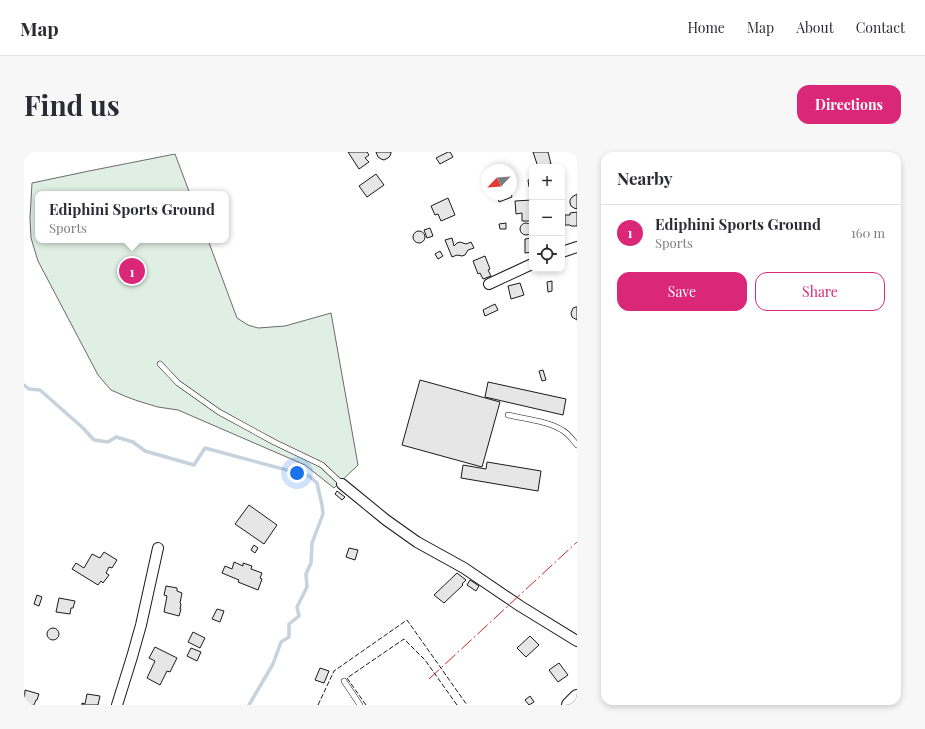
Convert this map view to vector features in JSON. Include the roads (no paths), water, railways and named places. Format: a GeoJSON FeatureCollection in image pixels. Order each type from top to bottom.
{"type":"FeatureCollection","features":[{"type":"Feature","properties":{"kind":"main road"},"geometry":{"type":"LineString","coordinates":[[569,705],[577,697]]}},
{"type":"Feature","properties":{"kind":"street"},"geometry":{"type":"LineString","coordinates":[[565,251],[577,247]]}},
{"type":"Feature","properties":{"kind":"street"},"geometry":{"type":"LineString","coordinates":[[489,284],[529,265]]}},
{"type":"Feature","properties":{"kind":"street"},"geometry":{"type":"LineString","coordinates":[[342,484],[386,520],[417,542],[464,568],[520,606],[577,641]]}},
{"type":"Feature","properties":{"kind":"street"},"geometry":{"type":"LineString","coordinates":[[117,705],[141,625],[158,548]]}},
{"type":"Feature","properties":{"kind":"lane"},"geometry":{"type":"LineString","coordinates":[[160,364],[178,383],[219,412],[274,442],[322,465],[342,484]]}},
{"type":"Feature","properties":{"kind":"lane"},"geometry":{"type":"LineString","coordinates":[[508,415],[551,424],[563,430],[577,445]]}},
{"type":"Feature","properties":{"kind":"lane"},"geometry":{"type":"LineString","coordinates":[[344,681],[360,705]]}},
{"type":"Feature","properties":{"kind":"waterway"},"geometry":{"type":"LineString","coordinates":[[24,385],[29,389],[40,390],[83,428],[94,440],[108,442],[116,437],[133,442],[145,451],[194,465],[205,448],[309,476],[317,483],[323,514],[312,543],[311,563],[306,574],[307,587],[297,607],[299,616],[289,624],[289,637],[281,642],[273,664],[249,705]]}},
{"type":"Feature","properties":{"kind":"place","name":"Ediphini Sports Ground"},"geometry":{"type":"Point","coordinates":[132,271]}}]}
